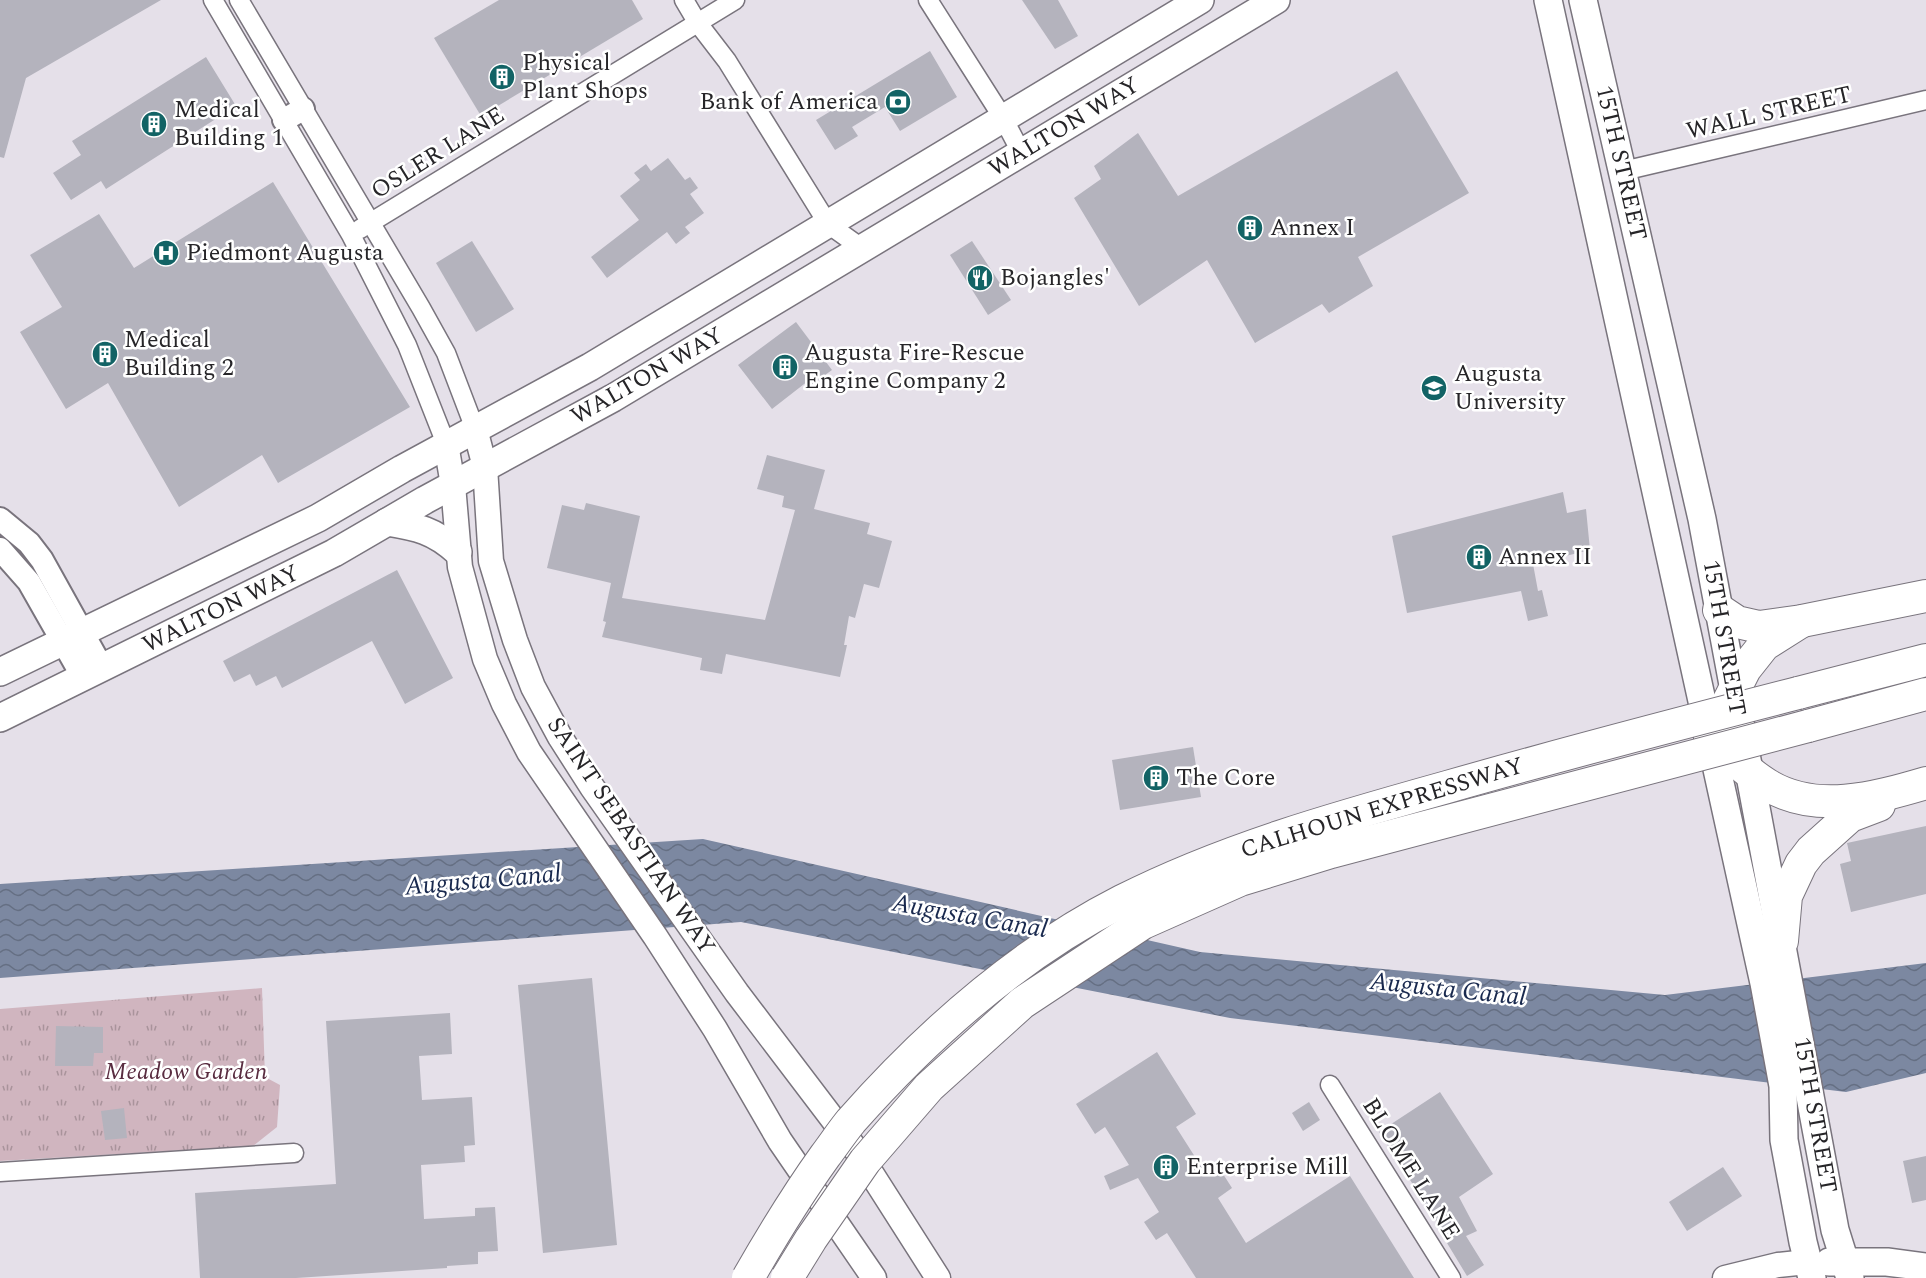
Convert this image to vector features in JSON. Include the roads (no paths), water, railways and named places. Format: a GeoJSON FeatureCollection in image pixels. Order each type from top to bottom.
{"type":"FeatureCollection","features":[{"type":"Feature","properties":{"kind":"highway"},"geometry":{"type":"LineString","coordinates":[[1719,610],[1737,622],[1759,627],[1802,621],[1926,596]]}},
{"type":"Feature","properties":{"kind":"highway"},"geometry":{"type":"LineString","coordinates":[[1802,621],[1764,645],[1745,669],[1710,738],[1768,785],[1797,797],[1857,801],[1917,786]]}},
{"type":"Feature","properties":{"kind":"highway","name":"CALHOUN EXPRESSWAY"},"geometry":{"type":"LineString","coordinates":[[748,1278],[804,1186],[849,1123],[912,1056],[998,981],[1044,947],[1122,901],[1226,855],[1337,817],[1926,660]]}},
{"type":"Feature","properties":{"kind":"highway","name":"CALHOUN EXPRESSWAY"},"geometry":{"type":"LineString","coordinates":[[787,1278],[865,1161],[929,1087],[1022,1003],[1143,924],[1240,880],[1331,852],[1926,694]]}},
{"type":"Feature","properties":{"kind":"highway"},"geometry":{"type":"LineString","coordinates":[[1782,941],[1786,896],[1797,869],[1811,851],[1850,816],[1886,803],[1917,786]]}},
{"type":"Feature","properties":{"kind":"main road","name":"WALTON WAY"},"geometry":{"type":"LineString","coordinates":[[0,672],[318,518],[446,444],[590,367],[1200,0]]}},
{"type":"Feature","properties":{"kind":"main road","name":"WALTON WAY"},"geometry":{"type":"LineString","coordinates":[[0,718],[334,553],[484,467],[613,398],[1276,0]]}},
{"type":"Feature","properties":{"kind":"main road","name":"15TH STREET"},"geometry":{"type":"LineString","coordinates":[[1548,0],[1710,738],[1777,981],[1810,1089],[1835,1230],[1847,1270]]}},
{"type":"Feature","properties":{"kind":"main road","name":"15TH STREET"},"geometry":{"type":"LineString","coordinates":[[1583,0],[1702,519],[1782,941],[1777,981],[1784,1140],[1810,1270]]}},
{"type":"Feature","properties":{"kind":"main road"},"geometry":{"type":"LineString","coordinates":[[734,281],[754,314]]}},
{"type":"Feature","properties":{"kind":"main road","name":"SAINT SEBASTIAN WAY"},"geometry":{"type":"LineString","coordinates":[[475,429],[484,467],[491,561],[533,687],[560,737],[592,787],[737,993],[857,1151],[884,1191],[935,1277]]}},
{"type":"Feature","properties":{"kind":"main road","name":"SAINT SEBASTIAN WAY"},"geometry":{"type":"LineString","coordinates":[[446,444],[453,485],[459,559],[485,659],[504,704],[529,752],[655,936],[715,1029],[780,1141],[874,1278]]}},
{"type":"Feature","properties":{"kind":"main road"},"geometry":{"type":"LineString","coordinates":[[387,522],[424,529],[449,544],[459,559]]}},
{"type":"Feature","properties":{"kind":"main road"},"geometry":{"type":"LineString","coordinates":[[1725,1278],[1778,1265],[1810,1270],[1847,1270],[1887,1262],[1926,1267]]}},
{"type":"Feature","properties":{"kind":"street","name":"SAINT SEBASTIAN WAY"},"geometry":{"type":"LineString","coordinates":[[213,0],[351,235],[407,345],[446,444]]}},
{"type":"Feature","properties":{"kind":"street","name":"SAINT SEBASTIAN WAY"},"geometry":{"type":"LineString","coordinates":[[239,0],[446,353],[475,429]]}},
{"type":"Feature","properties":{"kind":"street"},"geometry":{"type":"LineString","coordinates":[[684,0],[697,22],[727,61],[828,224],[863,249]]}},
{"type":"Feature","properties":{"kind":"street","name":"OSLER LANE"},"geometry":{"type":"LineString","coordinates":[[351,235],[735,0]]}},
{"type":"Feature","properties":{"kind":"street"},"geometry":{"type":"LineString","coordinates":[[928,0],[1003,118],[1020,152]]}},
{"type":"Feature","properties":{"kind":"street","name":"WALL STREET"},"geometry":{"type":"LineString","coordinates":[[1623,171],[1926,100]]}},
{"type":"Feature","properties":{"kind":"street"},"geometry":{"type":"LineString","coordinates":[[284,120],[303,109]]}},
{"type":"Feature","properties":{"kind":"street"},"geometry":{"type":"LineString","coordinates":[[0,519],[29,543],[42,560],[72,637],[92,673]]}},
{"type":"Feature","properties":{"kind":"street"},"geometry":{"type":"LineString","coordinates":[[0,549],[72,637]]}},
{"type":"Feature","properties":{"kind":"street","name":"BLOME LANE"},"geometry":{"type":"LineString","coordinates":[[1330,1085],[1451,1278]]}},
{"type":"Feature","properties":{"kind":"street"},"geometry":{"type":"LineString","coordinates":[[0,1172],[294,1153]]}},
{"type":"Feature","properties":{"kind":"water","name":"Augusta Canal"},"geometry":{"type":"Polygon","coordinates":[[[703,839],[1200,952],[1665,995],[1926,963],[1926,1073],[1846,1092],[1230,1018],[741,922],[0,978],[0,884],[703,839]]]}},
{"type":"Feature","properties":{"kind":"place","name":"Physical Plant Shops"},"geometry":{"type":"Point","coordinates":[502,77]}},
{"type":"Feature","properties":{"kind":"place","name":"Bank of America"},"geometry":{"type":"Point","coordinates":[898,102]}},
{"type":"Feature","properties":{"kind":"place","name":"Medical Building 1"},"geometry":{"type":"Point","coordinates":[154,124]}},
{"type":"Feature","properties":{"kind":"place","name":"Annex I"},"geometry":{"type":"Point","coordinates":[1250,228]}},
{"type":"Feature","properties":{"kind":"place","name":"Piedmont Augusta"},"geometry":{"type":"Point","coordinates":[166,253]}},
{"type":"Feature","properties":{"kind":"place","name":"Bojangles'"},"geometry":{"type":"Point","coordinates":[980,278]}},
{"type":"Feature","properties":{"kind":"place","name":"Medical Building 2"},"geometry":{"type":"Point","coordinates":[105,354]}},
{"type":"Feature","properties":{"kind":"place","name":"Augusta Fire-Rescue Engine Company 2"},"geometry":{"type":"Point","coordinates":[785,367]}},
{"type":"Feature","properties":{"kind":"place","name":"Augusta University"},"geometry":{"type":"Point","coordinates":[1434,388]}},
{"type":"Feature","properties":{"kind":"place","name":"Annex II"},"geometry":{"type":"Point","coordinates":[1479,557]}},
{"type":"Feature","properties":{"kind":"place","name":"The Core"},"geometry":{"type":"Point","coordinates":[1156,778]}},
{"type":"Feature","properties":{"kind":"place","name":"Enterprise Mill"},"geometry":{"type":"Point","coordinates":[1166,1167]}},
{"type":"Feature","properties":{"kind":"park label","name":"Meadow Garden"},"geometry":{"type":"Point","coordinates":[186,1072]}}]}
